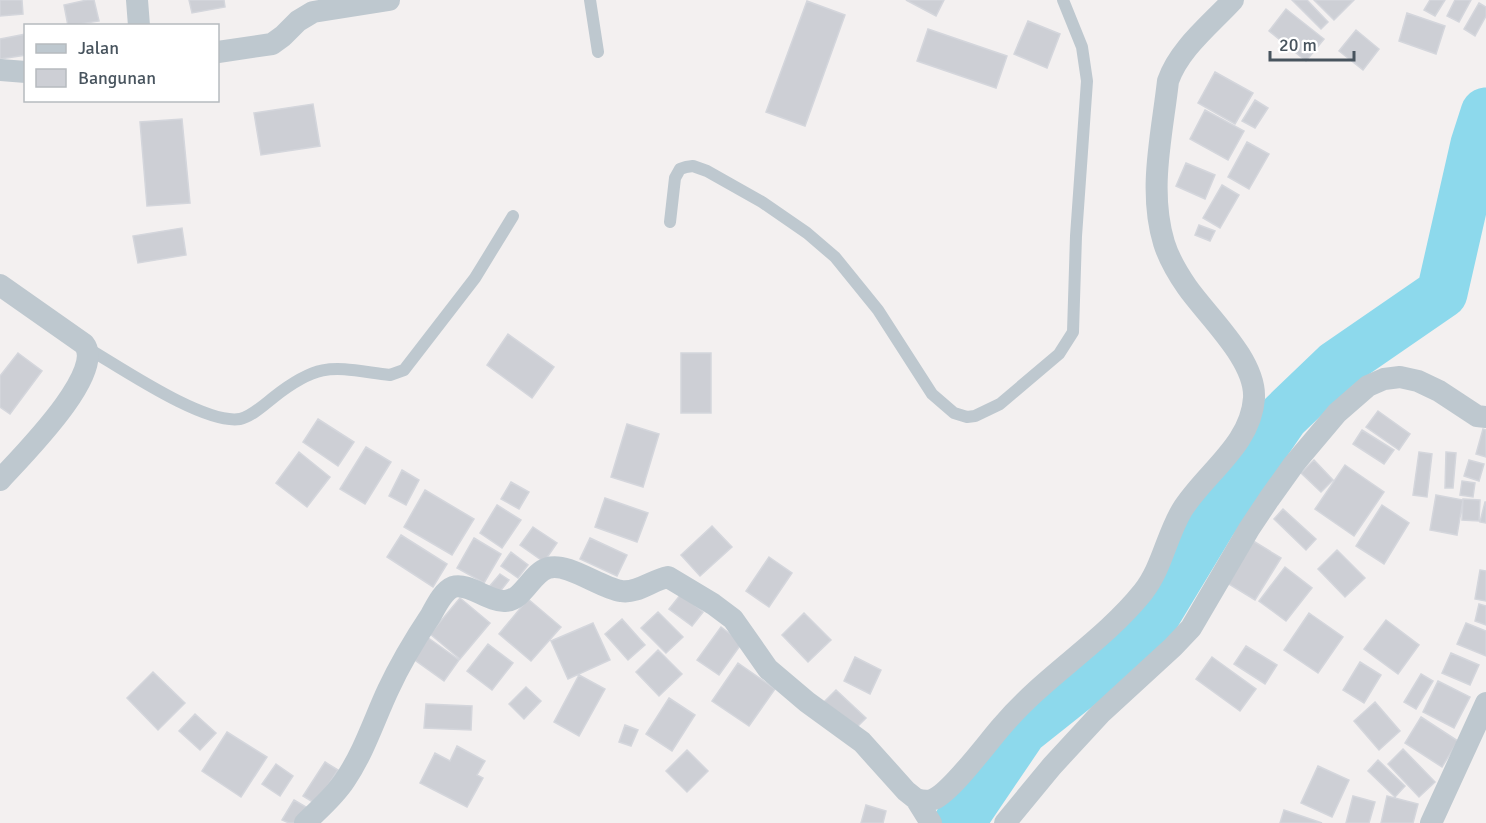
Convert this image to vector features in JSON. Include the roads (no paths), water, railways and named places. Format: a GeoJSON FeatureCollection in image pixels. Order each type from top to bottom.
{"type":"FeatureCollection","features":[{"type":"Feature","properties":{"kind":"street"},"geometry":{"type":"LineString","coordinates":[[138,0],[139,24]]}},
{"type":"Feature","properties":{"kind":"street"},"geometry":{"type":"LineString","coordinates":[[219,52],[272,44],[306,14],[389,0]]}},
{"type":"Feature","properties":{"kind":"street"},"geometry":{"type":"LineString","coordinates":[[916,799],[926,801],[939,796],[1020,706],[1129,608],[1156,572],[1169,537],[1194,492],[1231,451],[1248,421],[1253,408],[1254,396],[1250,375],[1232,345],[1174,267],[1160,228],[1156,189],[1168,81],[1172,68],[1233,0]]}},
{"type":"Feature","properties":{"kind":"street"},"geometry":{"type":"LineString","coordinates":[[0,70],[24,72]]}},
{"type":"Feature","properties":{"kind":"street"},"geometry":{"type":"LineString","coordinates":[[0,285],[80,341],[87,348],[88,363],[70,399],[0,480]]}},
{"type":"Feature","properties":{"kind":"street"},"geometry":{"type":"LineString","coordinates":[[1005,823],[1052,766],[1094,721],[1191,628],[1249,528],[1269,499],[1337,413],[1368,386],[1384,379],[1400,377],[1418,381],[1439,391],[1477,416],[1486,417]]}},
{"type":"Feature","properties":{"kind":"street"},"geometry":{"type":"LineString","coordinates":[[305,823],[324,806],[345,780],[361,753],[388,690],[408,651],[447,591],[460,586],[489,598],[505,601],[513,599],[547,568],[569,571],[623,592],[668,578],[713,604],[740,627],[768,669],[807,702],[862,742],[916,799],[932,823]]}},
{"type":"Feature","properties":{"kind":"street"},"geometry":{"type":"LineString","coordinates":[[1431,823],[1486,704]]}},
{"type":"Feature","properties":{"kind":"lane"},"geometry":{"type":"LineString","coordinates":[[590,0],[598,52]]}},
{"type":"Feature","properties":{"kind":"lane"},"geometry":{"type":"LineString","coordinates":[[670,222],[675,178],[678,172],[693,166],[707,171],[762,202],[807,233],[835,257],[878,310],[932,394],[944,406],[954,413],[967,417],[975,416],[1000,404],[1059,354],[1073,332],[1076,225],[1087,81],[1082,47],[1063,0]]}},
{"type":"Feature","properties":{"kind":"lane"},"geometry":{"type":"LineString","coordinates":[[87,348],[195,410],[230,419],[242,419],[292,383],[314,371],[328,368],[390,375],[399,373],[404,370],[475,278],[513,216]]}},
{"type":"Feature","properties":{"kind":"waterway"},"geometry":{"type":"LineString","coordinates":[[959,823],[1022,730],[1144,633],[1211,522],[1283,417],[1336,366],[1442,293],[1476,144],[1486,113]]}}]}
